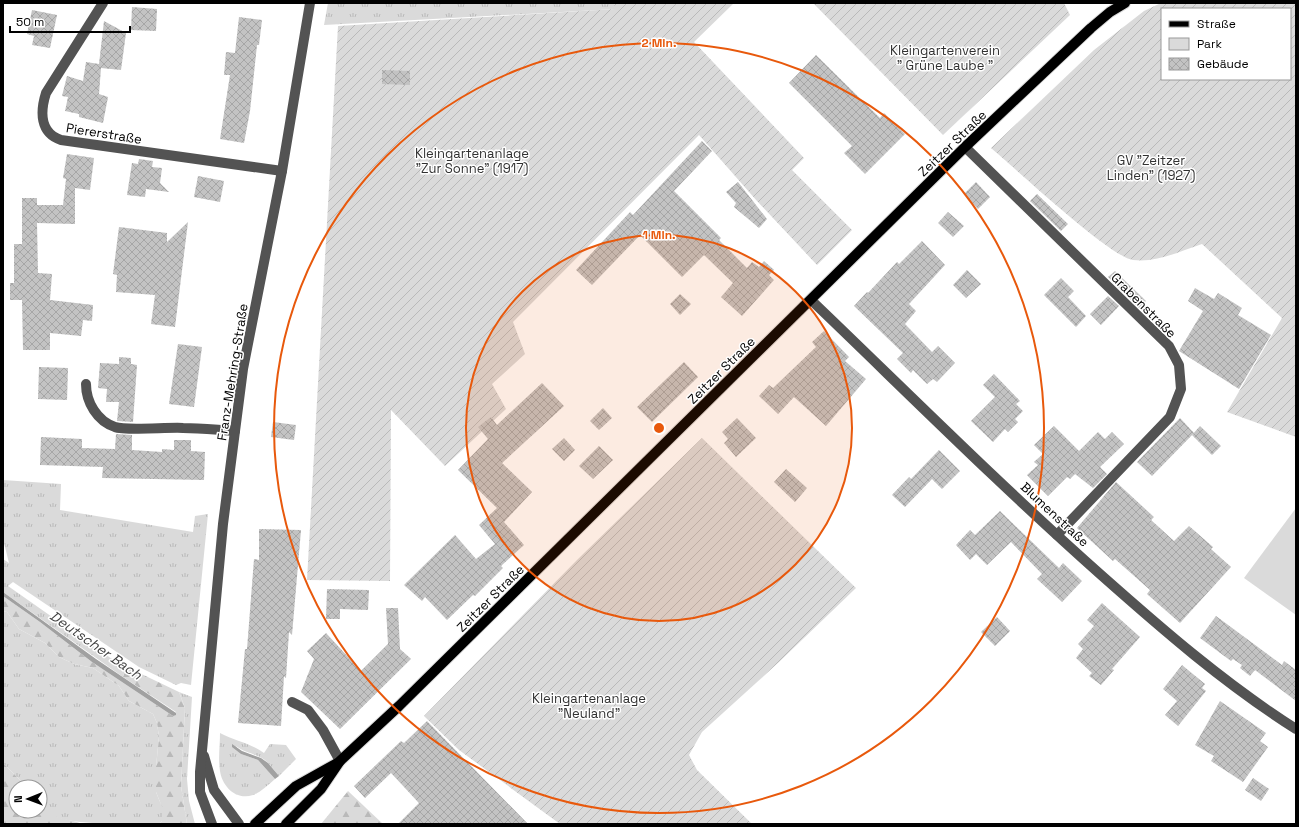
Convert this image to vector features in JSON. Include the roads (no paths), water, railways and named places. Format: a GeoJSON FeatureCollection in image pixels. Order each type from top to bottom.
{"type":"FeatureCollection","features":[{"type":"Feature","properties":{"kind":"main road","name":"Zeitzer Straße"},"geometry":{"type":"LineString","coordinates":[[286,824],[321,789],[340,761],[399,706],[965,148],[1091,28],[1110,12],[1125,3]]}},
{"type":"Feature","properties":{"kind":"main road","name":"Zeitzer Straße"},"geometry":{"type":"LineString","coordinates":[[255,824],[296,786],[340,761]]}},
{"type":"Feature","properties":{"kind":"street","name":"Piererstraße"},"geometry":{"type":"LineString","coordinates":[[103,3],[46,92],[42,104],[43,116],[45,128],[51,136],[61,140],[282,171]]}},
{"type":"Feature","properties":{"kind":"street","name":"Franz-Mehring-Straße"},"geometry":{"type":"LineString","coordinates":[[212,824],[200,792],[202,748],[223,524],[243,369],[282,171],[310,3]]}},
{"type":"Feature","properties":{"kind":"street","name":"Grabenstraße"},"geometry":{"type":"LineString","coordinates":[[965,148],[1169,346],[1179,365],[1181,389],[1170,417],[1057,535]]}},
{"type":"Feature","properties":{"kind":"street","name":"Blumenstraße"},"geometry":{"type":"LineString","coordinates":[[811,300],[1057,535],[1165,631],[1254,702],[1296,729]]}},
{"type":"Feature","properties":{"kind":"street"},"geometry":{"type":"LineString","coordinates":[[86,384],[86,392],[91,408],[101,418],[116,428],[184,428],[235,431]]}},
{"type":"Feature","properties":{"kind":"street"},"geometry":{"type":"LineString","coordinates":[[292,702],[308,710],[323,730],[340,761]]}},
{"type":"Feature","properties":{"kind":"street","name":"Franz-Mehring-Straße"},"geometry":{"type":"LineString","coordinates":[[202,748],[214,790],[238,824]]}},
{"type":"Feature","properties":{"kind":"park label","name":"Kleingartenverein \" Grüne Laube \""},"geometry":{"type":"Point","coordinates":[945,58]}},
{"type":"Feature","properties":{"kind":"park label","name":"Kleingartenanlage \"Zur Sonne\" (1917)"},"geometry":{"type":"Point","coordinates":[472,160]}},
{"type":"Feature","properties":{"kind":"park label","name":"GV \"Zeitzer Linden\" (1927)"},"geometry":{"type":"Point","coordinates":[1151,168]}},
{"type":"Feature","properties":{"kind":"park label","name":"Kleingartenanlage \"Neuland\""},"geometry":{"type":"Point","coordinates":[589,706]}},
{"type":"Feature","properties":{"kind":"water label","name":"Deutscher Bach"},"geometry":{"type":"Point","coordinates":[96,645]}}]}
